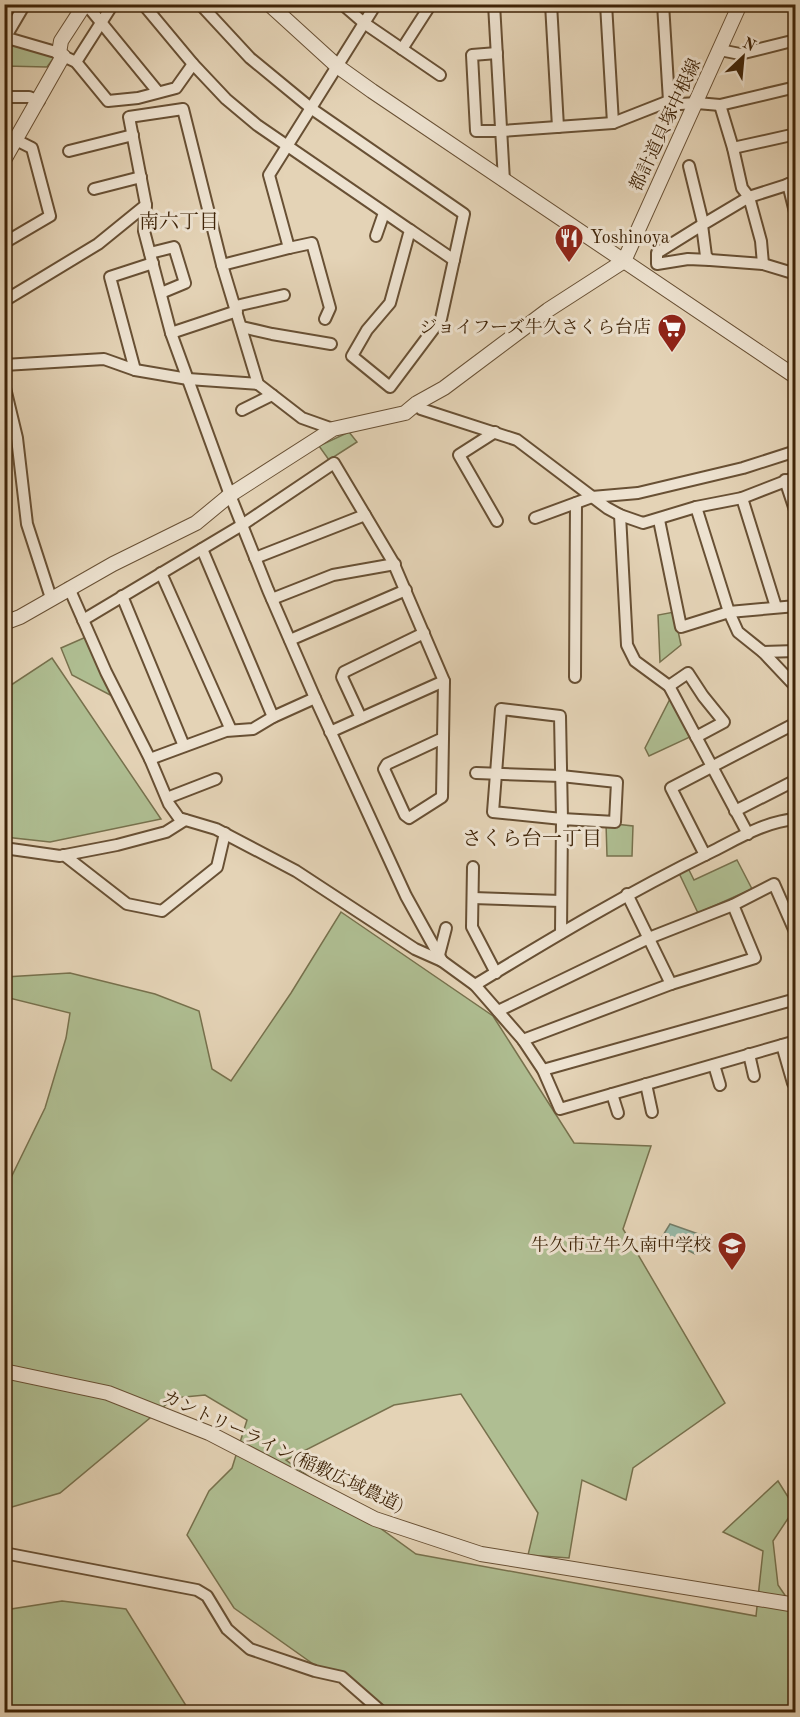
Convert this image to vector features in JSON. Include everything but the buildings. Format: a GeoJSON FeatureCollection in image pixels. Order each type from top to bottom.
{"type":"FeatureCollection","features":[{"type":"Feature","properties":{"kind":"street"},"geometry":{"type":"LineString","coordinates":[[25,4],[5,37],[66,57],[108,101],[138,98],[176,88],[193,64]]}},
{"type":"Feature","properties":{"kind":"street"},"geometry":{"type":"LineString","coordinates":[[66,57],[62,42],[85,4],[158,92]]}},
{"type":"Feature","properties":{"kind":"street"},"geometry":{"type":"LineString","coordinates":[[4,160],[66,57],[101,24],[113,4]]}},
{"type":"Feature","properties":{"kind":"street"},"geometry":{"type":"LineString","coordinates":[[143,4],[193,64],[226,99],[286,146],[454,260]]}},
{"type":"Feature","properties":{"kind":"street"},"geometry":{"type":"LineString","coordinates":[[200,4],[250,58],[312,109],[464,214],[441,319],[390,387],[352,356],[367,330],[390,303],[410,230]]}},
{"type":"Feature","properties":{"kind":"street"},"geometry":{"type":"LineString","coordinates":[[268,4],[337,66],[795,377]]}},
{"type":"Feature","properties":{"kind":"street"},"geometry":{"type":"LineString","coordinates":[[342,4],[364,23],[440,75]]}},
{"type":"Feature","properties":{"kind":"street"},"geometry":{"type":"LineString","coordinates":[[289,248],[269,175],[376,4]]}},
{"type":"Feature","properties":{"kind":"street"},"geometry":{"type":"LineString","coordinates":[[402,50],[431,4]]}},
{"type":"Feature","properties":{"kind":"street"},"geometry":{"type":"LineString","coordinates":[[494,4],[504,181]]}},
{"type":"Feature","properties":{"kind":"street"},"geometry":{"type":"LineString","coordinates":[[551,4],[558,127]]}},
{"type":"Feature","properties":{"kind":"street"},"geometry":{"type":"LineString","coordinates":[[606,4],[613,123]]}},
{"type":"Feature","properties":{"kind":"street"},"geometry":{"type":"LineString","coordinates":[[663,4],[669,101]]}},
{"type":"Feature","properties":{"kind":"street","name":"都計道貝塚中根線"},"geometry":{"type":"LineString","coordinates":[[624,261],[740,4]]}},
{"type":"Feature","properties":{"kind":"street"},"geometry":{"type":"LineString","coordinates":[[720,50],[740,54],[795,40]]}},
{"type":"Feature","properties":{"kind":"street"},"geometry":{"type":"LineString","coordinates":[[497,53],[472,55],[476,131],[613,123],[669,101],[680,104],[720,105],[795,87]]}},
{"type":"Feature","properties":{"kind":"street"},"geometry":{"type":"LineString","coordinates":[[4,97],[28,97],[39,101]]}},
{"type":"Feature","properties":{"kind":"street"},"geometry":{"type":"LineString","coordinates":[[720,105],[742,188],[749,197],[763,264]]}},
{"type":"Feature","properties":{"kind":"street"},"geometry":{"type":"LineString","coordinates":[[258,384],[237,308],[222,265],[183,109],[129,117],[146,205],[144,231],[160,293],[171,333],[230,495],[330,732],[406,896],[440,958]]}},
{"type":"Feature","properties":{"kind":"street"},"geometry":{"type":"LineString","coordinates":[[733,148],[795,134]]}},
{"type":"Feature","properties":{"kind":"street"},"geometry":{"type":"LineString","coordinates":[[69,151],[133,135]]}},
{"type":"Feature","properties":{"kind":"street"},"geometry":{"type":"LineString","coordinates":[[4,243],[50,216],[32,148],[16,140]]}},
{"type":"Feature","properties":{"kind":"street"},"geometry":{"type":"LineString","coordinates":[[689,166],[702,224],[706,256],[710,260]]}},
{"type":"Feature","properties":{"kind":"street"},"geometry":{"type":"LineString","coordinates":[[94,189],[141,177]]}},
{"type":"Feature","properties":{"kind":"street"},"geometry":{"type":"LineString","coordinates":[[795,216],[792,183],[749,197],[657,253],[657,264],[688,259],[710,260],[763,264],[795,273]]}},
{"type":"Feature","properties":{"kind":"street"},"geometry":{"type":"LineString","coordinates":[[4,301],[98,244],[146,205]]}},
{"type":"Feature","properties":{"kind":"street"},"geometry":{"type":"LineString","coordinates":[[376,236],[384,213]]}},
{"type":"Feature","properties":{"kind":"street"},"geometry":{"type":"LineString","coordinates":[[222,265],[312,243],[330,308],[325,319]]}},
{"type":"Feature","properties":{"kind":"street"},"geometry":{"type":"LineString","coordinates":[[135,370],[110,277],[174,247],[185,282],[160,293]]}},
{"type":"Feature","properties":{"kind":"street"},"geometry":{"type":"LineString","coordinates":[[4,622],[20,617],[69,588],[196,523],[230,495],[333,429],[405,413],[417,403],[444,388],[548,310],[624,261]]}},
{"type":"Feature","properties":{"kind":"street"},"geometry":{"type":"LineString","coordinates":[[171,333],[237,308],[284,295]]}},
{"type":"Feature","properties":{"kind":"street"},"geometry":{"type":"LineString","coordinates":[[242,327],[331,344]]}},
{"type":"Feature","properties":{"kind":"street"},"geometry":{"type":"LineString","coordinates":[[4,364],[104,359],[135,370],[188,379],[258,384],[302,418],[333,429]]}},
{"type":"Feature","properties":{"kind":"street"},"geometry":{"type":"LineString","coordinates":[[5,390],[16,438],[27,524],[51,598]]}},
{"type":"Feature","properties":{"kind":"street"},"geometry":{"type":"LineString","coordinates":[[242,410],[272,395]]}},
{"type":"Feature","properties":{"kind":"street"},"geometry":{"type":"LineString","coordinates":[[417,403],[421,410],[517,440],[592,497],[620,515],[643,524],[696,507],[742,498],[790,479],[795,513]]}},
{"type":"Feature","properties":{"kind":"street"},"geometry":{"type":"LineString","coordinates":[[495,432],[459,456],[497,521]]}},
{"type":"Feature","properties":{"kind":"street"},"geometry":{"type":"LineString","coordinates":[[535,518],[592,497],[648,490],[743,468],[795,451]]}},
{"type":"Feature","properties":{"kind":"street"},"geometry":{"type":"LineString","coordinates":[[83,620],[242,525],[334,464],[395,564],[444,681],[442,797],[409,818],[405,815],[384,769],[387,764],[443,738]]}},
{"type":"Feature","properties":{"kind":"street"},"geometry":{"type":"LineString","coordinates":[[742,498],[776,607]]}},
{"type":"Feature","properties":{"kind":"street"},"geometry":{"type":"LineString","coordinates":[[575,677],[576,503]]}},
{"type":"Feature","properties":{"kind":"street"},"geometry":{"type":"LineString","coordinates":[[696,507],[729,612],[738,632],[764,652],[795,687]]}},
{"type":"Feature","properties":{"kind":"street"},"geometry":{"type":"LineString","coordinates":[[255,558],[365,515]]}},
{"type":"Feature","properties":{"kind":"street"},"geometry":{"type":"LineString","coordinates":[[620,515],[627,645],[635,661],[669,686],[748,834]]}},
{"type":"Feature","properties":{"kind":"street"},"geometry":{"type":"LineString","coordinates":[[659,520],[681,627],[729,612],[795,606]]}},
{"type":"Feature","properties":{"kind":"street"},"geometry":{"type":"LineString","coordinates":[[202,549],[273,717]]}},
{"type":"Feature","properties":{"kind":"street"},"geometry":{"type":"LineString","coordinates":[[272,598],[333,575],[395,564]]}},
{"type":"Feature","properties":{"kind":"street"},"geometry":{"type":"LineString","coordinates":[[161,573],[231,730]]}},
{"type":"Feature","properties":{"kind":"street"},"geometry":{"type":"LineString","coordinates":[[69,588],[106,672],[179,818],[225,833],[296,871],[415,949],[440,958],[475,985],[523,1040],[543,1070],[560,1109],[795,1041]]}},
{"type":"Feature","properties":{"kind":"street"},"geometry":{"type":"LineString","coordinates":[[290,640],[406,590]]}},
{"type":"Feature","properties":{"kind":"street"},"geometry":{"type":"LineString","coordinates":[[122,596],[184,746]]}},
{"type":"Feature","properties":{"kind":"street"},"geometry":{"type":"LineString","coordinates":[[361,718],[342,677],[344,672],[424,633]]}},
{"type":"Feature","properties":{"kind":"street"},"geometry":{"type":"LineString","coordinates":[[764,652],[795,651]]}},
{"type":"Feature","properties":{"kind":"street"},"geometry":{"type":"LineString","coordinates":[[669,686],[688,673],[724,722],[696,737]]}},
{"type":"Feature","properties":{"kind":"street"},"geometry":{"type":"LineString","coordinates":[[330,732],[444,681]]}},
{"type":"Feature","properties":{"kind":"street"},"geometry":{"type":"LineString","coordinates":[[150,759],[231,730],[253,729],[315,698]]}},
{"type":"Feature","properties":{"kind":"street"},"geometry":{"type":"LineString","coordinates":[[476,773],[496,773],[561,776],[617,782],[615,822],[562,819],[493,812],[496,773],[501,710],[560,716],[561,776],[562,819],[561,933]]}},
{"type":"Feature","properties":{"kind":"street"},"geometry":{"type":"LineString","coordinates":[[705,855],[671,788],[795,723]]}},
{"type":"Feature","properties":{"kind":"street"},"geometry":{"type":"LineString","coordinates":[[167,798],[216,778]]}},
{"type":"Feature","properties":{"kind":"street"},"geometry":{"type":"LineString","coordinates":[[735,811],[795,780]]}},
{"type":"Feature","properties":{"kind":"street"},"geometry":{"type":"LineString","coordinates":[[475,985],[627,894],[748,834],[782,820],[795,819]]}},
{"type":"Feature","properties":{"kind":"street"},"geometry":{"type":"LineString","coordinates":[[4,848],[64,855],[117,845],[166,832],[185,820]]}},
{"type":"Feature","properties":{"kind":"street"},"geometry":{"type":"LineString","coordinates":[[64,855],[127,904],[162,911],[217,867],[225,833]]}},
{"type":"Feature","properties":{"kind":"street"},"geometry":{"type":"LineString","coordinates":[[474,867],[472,927],[496,973]]}},
{"type":"Feature","properties":{"kind":"street"},"geometry":{"type":"LineString","coordinates":[[498,1011],[649,938],[733,905],[774,884],[795,934]]}},
{"type":"Feature","properties":{"kind":"street"},"geometry":{"type":"LineString","coordinates":[[627,894],[671,984]]}},
{"type":"Feature","properties":{"kind":"street"},"geometry":{"type":"LineString","coordinates":[[473,898],[561,901]]}},
{"type":"Feature","properties":{"kind":"street"},"geometry":{"type":"LineString","coordinates":[[523,1040],[671,984],[755,958],[733,905]]}},
{"type":"Feature","properties":{"kind":"street"},"geometry":{"type":"LineString","coordinates":[[440,958],[446,928]]}},
{"type":"Feature","properties":{"kind":"street"},"geometry":{"type":"LineString","coordinates":[[543,1070],[795,999]]}},
{"type":"Feature","properties":{"kind":"street"},"geometry":{"type":"LineString","coordinates":[[782,1045],[793,1083],[795,1083]]}},
{"type":"Feature","properties":{"kind":"street"},"geometry":{"type":"LineString","coordinates":[[748,1054],[754,1076]]}},
{"type":"Feature","properties":{"kind":"street"},"geometry":{"type":"LineString","coordinates":[[714,1065],[720,1085]]}},
{"type":"Feature","properties":{"kind":"street"},"geometry":{"type":"LineString","coordinates":[[646,1084],[652,1112]]}},
{"type":"Feature","properties":{"kind":"street"},"geometry":{"type":"LineString","coordinates":[[612,1094],[618,1113]]}},
{"type":"Feature","properties":{"kind":"street","name":"カントリーライン(稲敷広域農道)"},"geometry":{"type":"LineString","coordinates":[[4,1371],[108,1393],[209,1433],[375,1519],[482,1554],[795,1605]]}},
{"type":"Feature","properties":{"kind":"street"},"geometry":{"type":"LineString","coordinates":[[4,1553],[197,1590],[207,1596],[227,1629],[250,1649],[315,1671],[342,1677],[382,1713]]}},
{"type":"Feature","properties":{"kind":"shaded area"},"geometry":{"type":"Polygon","coordinates":[[[5,40],[55,56],[47,67],[5,66],[5,40]]]}},
{"type":"Feature","properties":{"kind":"shaded area"},"geometry":{"type":"Polygon","coordinates":[[[5,66],[8,92],[5,95],[5,66]]]}},
{"type":"Feature","properties":{"kind":"shaded area"},"geometry":{"type":"Polygon","coordinates":[[[349,432],[357,442],[329,460],[319,446],[349,432]]]}},
{"type":"Feature","properties":{"kind":"shaded area"},"geometry":{"type":"Polygon","coordinates":[[[674,612],[681,645],[660,662],[658,615],[674,612]]]}},
{"type":"Feature","properties":{"kind":"shaded area"},"geometry":{"type":"Polygon","coordinates":[[[86,637],[114,697],[72,675],[61,648],[86,637]]]}},
{"type":"Feature","properties":{"kind":"shaded area"},"geometry":{"type":"Polygon","coordinates":[[[52,658],[161,819],[50,842],[5,837],[5,689],[52,658]]]}},
{"type":"Feature","properties":{"kind":"shaded area"},"geometry":{"type":"Polygon","coordinates":[[[671,697],[690,737],[649,756],[645,748],[671,697]]]}},
{"type":"Feature","properties":{"kind":"shaded area"},"geometry":{"type":"Polygon","coordinates":[[[606,823],[633,826],[632,856],[607,856],[606,823]]]}},
{"type":"Feature","properties":{"kind":"shaded area"},"geometry":{"type":"Polygon","coordinates":[[[737,860],[752,889],[698,913],[678,871],[687,866],[694,880],[737,860]]]}},
{"type":"Feature","properties":{"kind":"shaded area"},"geometry":{"type":"Polygon","coordinates":[[[341,912],[493,1016],[574,1143],[651,1146],[623,1229],[725,1403],[633,1468],[626,1500],[582,1480],[569,1558],[528,1555],[538,1513],[461,1394],[394,1405],[286,1460],[416,1554],[756,1616],[763,1551],[723,1532],[778,1481],[795,1508],[773,1541],[778,1585],[795,1610],[795,1712],[381,1712],[234,1608],[187,1535],[209,1491],[232,1468],[247,1420],[205,1395],[174,1398],[60,1493],[5,1509],[4,1192],[45,1108],[66,1038],[70,1013],[5,997],[5,977],[70,973],[155,994],[199,1011],[212,1069],[231,1081],[291,993],[341,912]]]}},
{"type":"Feature","properties":{"kind":"shaded area"},"geometry":{"type":"Polygon","coordinates":[[[670,1224],[704,1236],[695,1254],[662,1237],[670,1224]]]}},
{"type":"Feature","properties":{"kind":"shaded area"},"geometry":{"type":"Polygon","coordinates":[[[62,1601],[126,1609],[190,1712],[5,1712],[5,1610],[62,1601]]]}},
{"type":"Feature","properties":{"kind":"place","name":"Yoshinoya"},"geometry":{"type":"Point","coordinates":[569,264]}},
{"type":"Feature","properties":{"kind":"place","name":"ジョイフーズ牛久さくら台店"},"geometry":{"type":"Point","coordinates":[672,354]}},
{"type":"Feature","properties":{"kind":"place","name":"牛久市立牛久南中学校"},"geometry":{"type":"Point","coordinates":[732,1272]}},
{"type":"Feature","properties":{"kind":"district","name":"南六丁目"},"geometry":{"type":"Point","coordinates":[179,223]}},
{"type":"Feature","properties":{"kind":"district","name":"さくら台一丁目"},"geometry":{"type":"Point","coordinates":[532,840]}}]}
